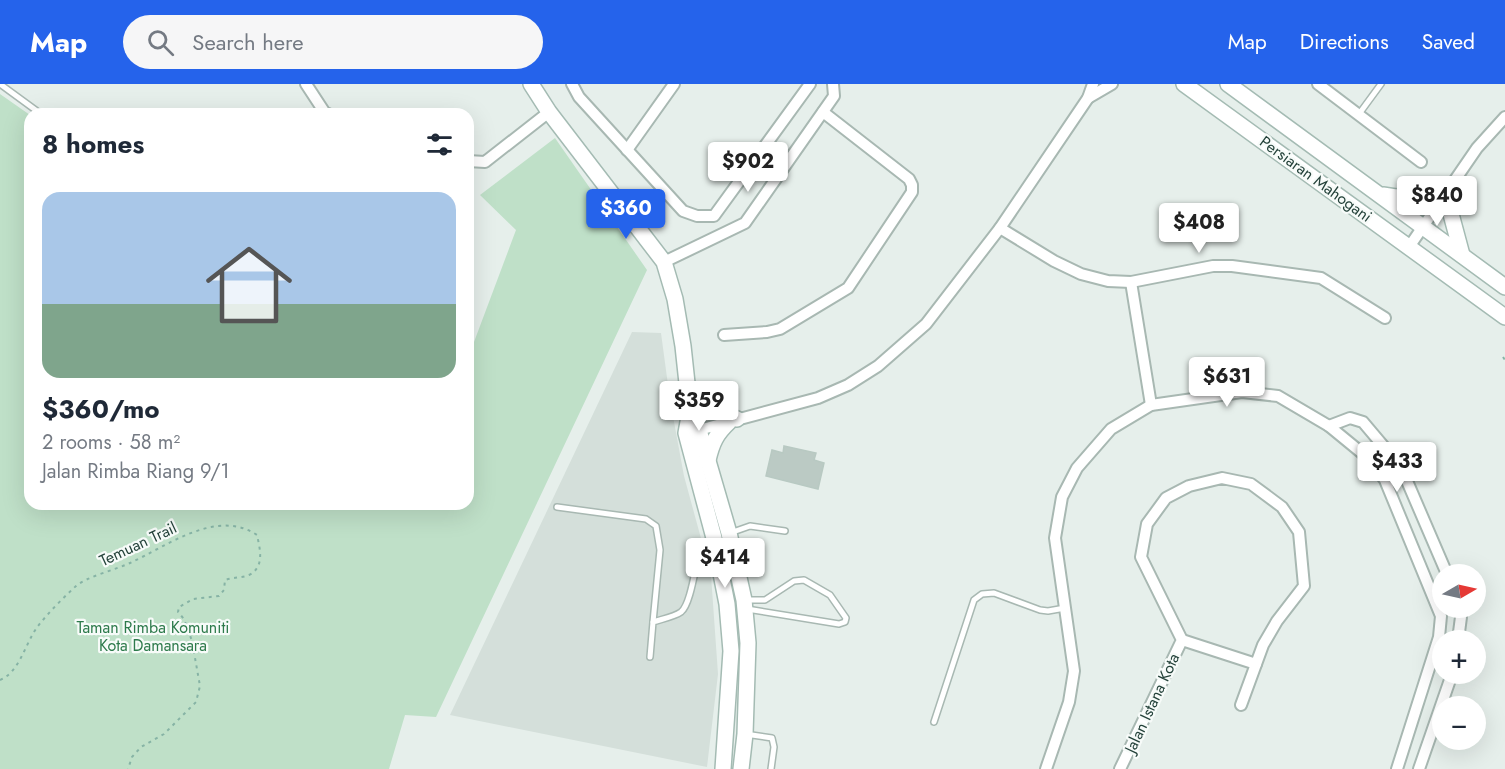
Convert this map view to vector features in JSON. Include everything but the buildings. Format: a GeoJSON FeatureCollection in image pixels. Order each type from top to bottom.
{"type":"FeatureCollection","features":[{"type":"Feature","properties":{"kind":"street"},"geometry":{"type":"LineString","coordinates":[[306,84],[322,108]]}},
{"type":"Feature","properties":{"kind":"street"},"geometry":{"type":"LineString","coordinates":[[531,84],[549,112],[664,262],[675,299],[692,431],[727,604],[730,639],[727,733],[723,769]]}},
{"type":"Feature","properties":{"kind":"street"},"geometry":{"type":"LineString","coordinates":[[572,84],[579,97],[683,211],[697,216],[714,216],[810,84]]}},
{"type":"Feature","properties":{"kind":"street"},"geometry":{"type":"LineString","coordinates":[[627,150],[674,84]]}},
{"type":"Feature","properties":{"kind":"street"},"geometry":{"type":"LineString","coordinates":[[664,262],[745,223],[834,96],[833,84]]}},
{"type":"Feature","properties":{"kind":"street"},"geometry":{"type":"LineString","coordinates":[[692,431],[818,398],[848,385],[878,366],[926,324],[1000,228],[1088,99],[1093,84]]}},
{"type":"Feature","properties":{"kind":"street"},"geometry":{"type":"LineString","coordinates":[[1088,99],[1112,84]]}},
{"type":"Feature","properties":{"kind":"street","name":"Persiaran Mahogani"},"geometry":{"type":"LineString","coordinates":[[1184,84],[1505,317]]}},
{"type":"Feature","properties":{"kind":"street","name":"Persiaran Mahogani"},"geometry":{"type":"LineString","coordinates":[[1228,84],[1505,287]]}},
{"type":"Feature","properties":{"kind":"street"},"geometry":{"type":"LineString","coordinates":[[1318,84],[1421,162]]}},
{"type":"Feature","properties":{"kind":"street"},"geometry":{"type":"LineString","coordinates":[[474,161],[485,162],[549,112]]}},
{"type":"Feature","properties":{"kind":"street"},"geometry":{"type":"LineString","coordinates":[[724,335],[780,329],[848,288],[912,192],[909,178],[823,112]]}},
{"type":"Feature","properties":{"kind":"street"},"geometry":{"type":"LineString","coordinates":[[1409,247],[1477,148],[1505,117]]}},
{"type":"Feature","properties":{"kind":"street"},"geometry":{"type":"LineString","coordinates":[[1378,194],[1397,198],[1413,198],[1447,192]]}},
{"type":"Feature","properties":{"kind":"street"},"geometry":{"type":"LineString","coordinates":[[1447,192],[1450,214],[1462,255]]}},
{"type":"Feature","properties":{"kind":"street"},"geometry":{"type":"LineString","coordinates":[[1000,228],[1054,261],[1081,274],[1108,282],[1131,282],[1214,266],[1232,266],[1321,278],[1385,318]]}},
{"type":"Feature","properties":{"kind":"street"},"geometry":{"type":"LineString","coordinates":[[1131,282],[1151,405]]}},
{"type":"Feature","properties":{"kind":"street"},"geometry":{"type":"LineString","coordinates":[[688,391],[708,408],[733,421]]}},
{"type":"Feature","properties":{"kind":"street"},"geometry":{"type":"LineString","coordinates":[[1046,769],[1069,702],[1074,671],[1055,538],[1062,497],[1077,468],[1111,429],[1151,405],[1242,392],[1278,396],[1329,426],[1368,458],[1385,480],[1441,616],[1439,637],[1397,769]]}},
{"type":"Feature","properties":{"kind":"street"},"geometry":{"type":"LineString","coordinates":[[1329,426],[1350,418],[1363,422],[1401,467],[1443,564]]}},
{"type":"Feature","properties":{"kind":"street"},"geometry":{"type":"LineString","coordinates":[[708,462],[717,434],[733,421]]}},
{"type":"Feature","properties":{"kind":"street"},"geometry":{"type":"LineString","coordinates":[[692,431],[708,462],[729,533],[745,605],[748,643],[745,734],[741,769]]}},
{"type":"Feature","properties":{"kind":"street","name":"Jalan Istana Kota"},"geometry":{"type":"LineString","coordinates":[[1120,769],[1182,640],[1141,557],[1147,524],[1166,498],[1189,486],[1222,478],[1251,484],[1282,507],[1299,532],[1304,586],[1277,621],[1263,645],[1241,705]]}},
{"type":"Feature","properties":{"kind":"street"},"geometry":{"type":"LineString","coordinates":[[1182,640],[1256,664]]}},
{"type":"Feature","properties":{"kind":"street"},"geometry":{"type":"LineString","coordinates":[[1419,769],[1449,684]]}},
{"type":"Feature","properties":{"kind":"street"},"geometry":{"type":"LineString","coordinates":[[727,733],[745,734]]}},
{"type":"Feature","properties":{"kind":"lane"},"geometry":{"type":"LineString","coordinates":[[0,84],[33,108]]}},
{"type":"Feature","properties":{"kind":"lane"},"geometry":{"type":"LineString","coordinates":[[1359,115],[1381,84]]}},
{"type":"Feature","properties":{"kind":"lane"},"geometry":{"type":"LineString","coordinates":[[556,507],[646,519],[656,526],[660,550],[650,657]]}},
{"type":"Feature","properties":{"kind":"lane"},"geometry":{"type":"LineString","coordinates":[[654,622],[682,611],[687,602],[702,543],[750,526],[785,531]]}},
{"type":"Feature","properties":{"kind":"lane"},"geometry":{"type":"LineString","coordinates":[[804,580],[830,595],[846,618],[845,622],[839,624],[745,605],[765,600],[794,581],[804,580]]}},
{"type":"Feature","properties":{"kind":"lane"},"geometry":{"type":"LineString","coordinates":[[934,722],[974,600],[982,594],[994,593],[1040,610],[1066,608]]}},
{"type":"Feature","properties":{"kind":"lane"},"geometry":{"type":"LineString","coordinates":[[745,734],[772,738],[774,747],[771,769]]}},
{"type":"Feature","properties":{"kind":"path","name":"Temuan Trail"},"geometry":{"type":"LineString","coordinates":[[0,680],[10,677],[38,627],[78,584],[130,563],[182,536],[219,526],[247,528],[257,535],[261,554],[257,569],[248,576],[234,576],[225,580],[224,590],[219,596],[193,599],[179,607],[178,612],[184,619],[192,641],[200,686],[196,702],[164,734],[141,747],[132,757],[128,769]]}},
{"type":"Feature","properties":{"kind":"shaded area"},"geometry":{"type":"Polygon","coordinates":[[[632,332],[661,333],[684,476],[711,575],[718,674],[707,767],[450,715],[632,332]]]}},
{"type":"Feature","properties":{"kind":"green space","name":"Taman Rimba Komuniti Kota Damansara"},"geometry":{"type":"Polygon","coordinates":[[[0,94],[24,111],[24,510],[474,510],[474,342],[516,230],[480,195],[555,138],[647,270],[436,717],[405,715],[389,769],[0,769],[0,94]]]}}]}
